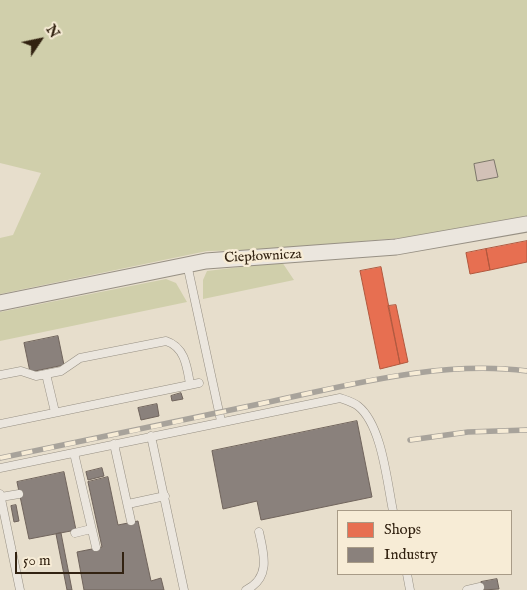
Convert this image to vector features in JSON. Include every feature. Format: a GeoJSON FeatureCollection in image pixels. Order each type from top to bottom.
{"type":"FeatureCollection","features":[{"type":"Feature","properties":{"kind":"street","name":"Ciepłownicza"},"geometry":{"type":"LineString","coordinates":[[0,303],[188,264],[224,259],[396,246],[527,224]]}},
{"type":"Feature","properties":{"kind":"lane"},"geometry":{"type":"LineString","coordinates":[[188,264],[221,422]]}},
{"type":"Feature","properties":{"kind":"lane"},"geometry":{"type":"LineString","coordinates":[[0,375],[21,371],[36,376],[61,371],[80,358],[166,341],[172,343],[181,352],[194,383],[0,424]]}},
{"type":"Feature","properties":{"kind":"lane"},"geometry":{"type":"LineString","coordinates":[[46,374],[56,412]]}},
{"type":"Feature","properties":{"kind":"lane"},"geometry":{"type":"LineString","coordinates":[[0,468],[340,398],[357,405],[367,415],[375,430],[393,510]]}},
{"type":"Feature","properties":{"kind":"lane"},"geometry":{"type":"LineString","coordinates":[[151,436],[184,590]]}},
{"type":"Feature","properties":{"kind":"lane"},"geometry":{"type":"LineString","coordinates":[[114,444],[131,521]]}},
{"type":"Feature","properties":{"kind":"lane"},"geometry":{"type":"LineString","coordinates":[[74,453],[96,547]]}},
{"type":"Feature","properties":{"kind":"lane"},"geometry":{"type":"LineString","coordinates":[[19,494],[0,496],[3,520],[20,590]]}},
{"type":"Feature","properties":{"kind":"lane"},"geometry":{"type":"LineString","coordinates":[[128,504],[165,496]]}},
{"type":"Feature","properties":{"kind":"lane"},"geometry":{"type":"LineString","coordinates":[[75,533],[91,529]]}},
{"type":"Feature","properties":{"kind":"lane"},"geometry":{"type":"LineString","coordinates":[[246,590],[254,586],[264,572],[265,560],[259,532]]}},
{"type":"Feature","properties":{"kind":"lane"},"geometry":{"type":"LineString","coordinates":[[407,575],[410,590]]}},
{"type":"Feature","properties":{"kind":"lane"},"geometry":{"type":"LineString","coordinates":[[467,590],[480,587]]}},
{"type":"Feature","properties":{"kind":"green space"},"geometry":{"type":"Polygon","coordinates":[[[0,0],[527,0],[527,216],[433,235],[263,250],[207,251],[0,294],[0,238],[13,235],[41,173],[0,163],[0,0]]]}},
{"type":"Feature","properties":{"kind":"green space"},"geometry":{"type":"Polygon","coordinates":[[[282,262],[294,280],[203,299],[203,280],[207,271],[282,262]]]}},
{"type":"Feature","properties":{"kind":"green space"},"geometry":{"type":"Polygon","coordinates":[[[166,279],[176,283],[187,302],[0,341],[0,312],[166,279]]]}},
{"type":"Feature","properties":{"kind":"building: Shops"},"geometry":{"type":"Polygon","coordinates":[[[527,241],[527,262],[490,270],[486,249],[527,241]]]}},
{"type":"Feature","properties":{"kind":"building: Shops"},"geometry":{"type":"Polygon","coordinates":[[[486,249],[490,270],[470,274],[466,253],[486,249]]]}},
{"type":"Feature","properties":{"kind":"building: Shops"},"geometry":{"type":"Polygon","coordinates":[[[381,267],[400,364],[380,369],[360,271],[381,267]]]}},
{"type":"Feature","properties":{"kind":"building: Shops"},"geometry":{"type":"Polygon","coordinates":[[[396,305],[408,362],[400,364],[388,306],[396,305]]]}},
{"type":"Feature","properties":{"kind":"building: Industry"},"geometry":{"type":"Polygon","coordinates":[[[58,336],[64,365],[30,372],[24,343],[58,336]]]}},
{"type":"Feature","properties":{"kind":"building: Industry"},"geometry":{"type":"Polygon","coordinates":[[[181,393],[183,399],[172,401],[171,396],[181,393]]]}},
{"type":"Feature","properties":{"kind":"building: Industry"},"geometry":{"type":"Polygon","coordinates":[[[157,404],[159,416],[141,420],[138,408],[157,404]]]}},
{"type":"Feature","properties":{"kind":"building: Industry"},"geometry":{"type":"Polygon","coordinates":[[[357,421],[372,497],[261,520],[257,501],[223,509],[212,451],[357,421]]]}},
{"type":"Feature","properties":{"kind":"building: Industry"},"geometry":{"type":"Polygon","coordinates":[[[102,468],[104,476],[88,480],[86,472],[102,468]]]}},
{"type":"Feature","properties":{"kind":"building: Industry"},"geometry":{"type":"Polygon","coordinates":[[[64,472],[76,530],[29,539],[17,482],[64,472]]]}},
{"type":"Feature","properties":{"kind":"building: Industry"},"geometry":{"type":"Polygon","coordinates":[[[108,477],[118,525],[138,521],[151,581],[161,578],[164,590],[84,590],[77,552],[102,547],[88,482],[108,477]]]}},
{"type":"Feature","properties":{"kind":"building: Industry"},"geometry":{"type":"Polygon","coordinates":[[[16,505],[19,521],[14,522],[11,506],[16,505]]]}},
{"type":"Feature","properties":{"kind":"building: Industry"},"geometry":{"type":"Polygon","coordinates":[[[61,533],[72,590],[67,590],[56,534],[61,533]]]}},
{"type":"Feature","properties":{"kind":"building: Industry"},"geometry":{"type":"Polygon","coordinates":[[[497,579],[499,589],[483,590],[481,582],[497,579]]]}},
{"type":"Feature","properties":{"kind":"building: Other"},"geometry":{"type":"Polygon","coordinates":[[[494,160],[498,177],[477,181],[474,164],[494,160]]]}},
{"type":"Feature","properties":{"kind":"railway"},"geometry":{"type":"LineString","coordinates":[[0,458],[395,376],[461,369],[494,368],[527,371]]}},
{"type":"Feature","properties":{"kind":"railway"},"geometry":{"type":"LineString","coordinates":[[410,440],[468,432],[527,430]]}}]}
